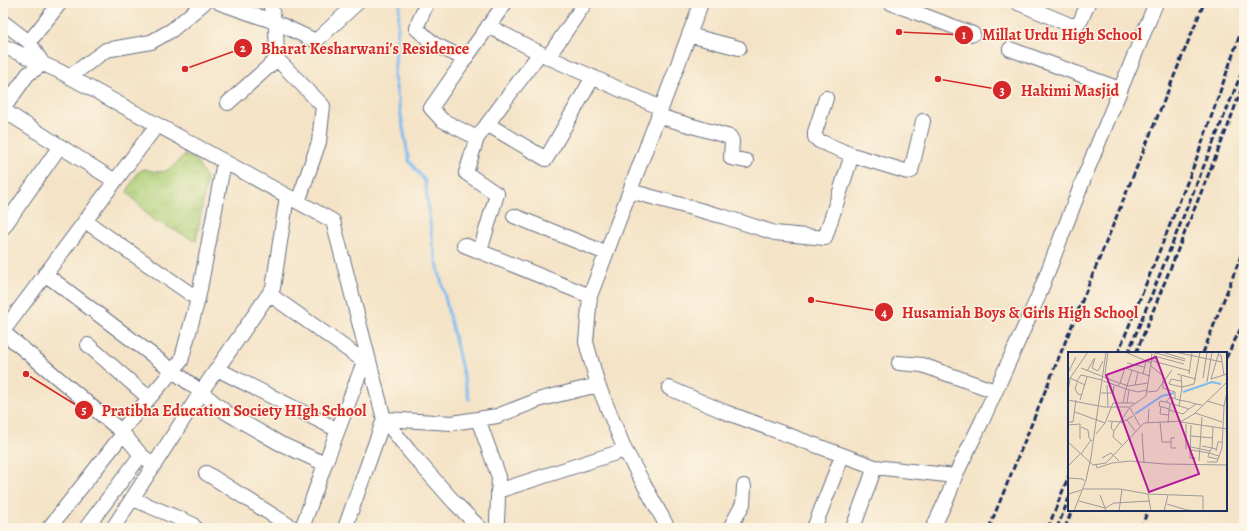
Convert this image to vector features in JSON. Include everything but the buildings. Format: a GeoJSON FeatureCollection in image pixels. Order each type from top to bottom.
{"type":"FeatureCollection","features":[{"type":"Feature","properties":{"kind":"street"},"geometry":{"type":"LineString","coordinates":[[30,42],[60,3]]}},
{"type":"Feature","properties":{"kind":"street"},"geometry":{"type":"LineString","coordinates":[[69,77],[106,50],[151,42],[172,30],[204,3]]}},
{"type":"Feature","properties":{"kind":"street"},"geometry":{"type":"LineString","coordinates":[[220,3],[275,22],[316,41],[357,3]]}},
{"type":"Feature","properties":{"kind":"street"},"geometry":{"type":"LineString","coordinates":[[113,528],[201,392],[274,288],[292,199],[319,142],[323,106],[277,59],[276,28],[270,3]]}},
{"type":"Feature","properties":{"kind":"street"},"geometry":{"type":"LineString","coordinates":[[427,3],[416,28],[434,44],[465,59]]}},
{"type":"Feature","properties":{"kind":"street"},"geometry":{"type":"LineString","coordinates":[[477,138],[442,120],[431,108],[505,3]]}},
{"type":"Feature","properties":{"kind":"street"},"geometry":{"type":"LineString","coordinates":[[480,251],[498,194],[466,173],[477,138],[585,3]]}},
{"type":"Feature","properties":{"kind":"street"},"geometry":{"type":"LineString","coordinates":[[668,528],[625,450],[598,385],[586,342],[590,296],[700,3]]}},
{"type":"Feature","properties":{"kind":"street"},"geometry":{"type":"LineString","coordinates":[[891,3],[973,34]]}},
{"type":"Feature","properties":{"kind":"street"},"geometry":{"type":"LineString","coordinates":[[1018,3],[1041,7],[1070,25],[1077,25],[1081,20],[1088,3]]}},
{"type":"Feature","properties":{"kind":"street"},"geometry":{"type":"LineString","coordinates":[[933,528],[949,494],[955,476],[1038,297],[1086,173],[1156,3]]}},
{"type":"Feature","properties":{"kind":"street"},"geometry":{"type":"LineString","coordinates":[[3,22],[30,42],[43,64]]}},
{"type":"Feature","properties":{"kind":"street"},"geometry":{"type":"LineString","coordinates":[[488,26],[544,55],[593,77],[660,112],[730,137],[732,141],[731,158],[746,161]]}},
{"type":"Feature","properties":{"kind":"street"},"geometry":{"type":"LineString","coordinates":[[689,35],[739,48]]}},
{"type":"Feature","properties":{"kind":"street"},"geometry":{"type":"LineString","coordinates":[[3,46],[69,77],[333,221],[366,358],[384,419],[409,451],[480,528]]}},
{"type":"Feature","properties":{"kind":"street"},"geometry":{"type":"LineString","coordinates":[[1010,49],[1120,89]]}},
{"type":"Feature","properties":{"kind":"street"},"geometry":{"type":"LineString","coordinates":[[228,103],[277,59]]}},
{"type":"Feature","properties":{"kind":"street"},"geometry":{"type":"LineString","coordinates":[[43,64],[28,74],[5,104],[60,146],[115,181]]}},
{"type":"Feature","properties":{"kind":"street"},"geometry":{"type":"LineString","coordinates":[[487,124],[546,159],[593,77]]}},
{"type":"Feature","properties":{"kind":"street"},"geometry":{"type":"LineString","coordinates":[[826,98],[815,132],[815,137],[852,155],[908,172],[911,171],[923,121]]}},
{"type":"Feature","properties":{"kind":"street"},"geometry":{"type":"LineString","coordinates":[[154,465],[141,455],[122,433],[3,331],[157,125]]}},
{"type":"Feature","properties":{"kind":"street"},"geometry":{"type":"LineString","coordinates":[[3,228],[60,146]]}},
{"type":"Feature","properties":{"kind":"street"},"geometry":{"type":"LineString","coordinates":[[630,191],[725,217],[775,233],[825,238],[852,155]]}},
{"type":"Feature","properties":{"kind":"street"},"geometry":{"type":"LineString","coordinates":[[49,528],[149,398],[181,361],[198,299],[224,162]]}},
{"type":"Feature","properties":{"kind":"street"},"geometry":{"type":"LineString","coordinates":[[514,216],[606,253]]}},
{"type":"Feature","properties":{"kind":"street"},"geometry":{"type":"LineString","coordinates":[[85,220],[198,299]]}},
{"type":"Feature","properties":{"kind":"street"},"geometry":{"type":"LineString","coordinates":[[464,244],[590,296]]}},
{"type":"Feature","properties":{"kind":"street"},"geometry":{"type":"LineString","coordinates":[[45,274],[234,417],[279,443],[325,464]]}},
{"type":"Feature","properties":{"kind":"street"},"geometry":{"type":"LineString","coordinates":[[269,294],[366,358]]}},
{"type":"Feature","properties":{"kind":"street"},"geometry":{"type":"LineString","coordinates":[[88,345],[149,398]]}},
{"type":"Feature","properties":{"kind":"street"},"geometry":{"type":"LineString","coordinates":[[302,528],[366,358]]}},
{"type":"Feature","properties":{"kind":"street"},"geometry":{"type":"LineString","coordinates":[[899,363],[922,365],[995,391]]}},
{"type":"Feature","properties":{"kind":"street"},"geometry":{"type":"LineString","coordinates":[[217,369],[338,430]]}},
{"type":"Feature","properties":{"kind":"street"},"geometry":{"type":"LineString","coordinates":[[384,419],[452,423],[497,416],[541,400],[598,385]]}},
{"type":"Feature","properties":{"kind":"street"},"geometry":{"type":"LineString","coordinates":[[668,388],[725,412],[875,467],[955,476]]}},
{"type":"Feature","properties":{"kind":"street"},"geometry":{"type":"LineString","coordinates":[[344,528],[384,419]]}},
{"type":"Feature","properties":{"kind":"street"},"geometry":{"type":"LineString","coordinates":[[478,419],[499,477],[498,528]]}},
{"type":"Feature","properties":{"kind":"street"},"geometry":{"type":"LineString","coordinates":[[498,491],[625,450]]}},
{"type":"Feature","properties":{"kind":"street"},"geometry":{"type":"LineString","coordinates":[[86,528],[141,455]]}},
{"type":"Feature","properties":{"kind":"street"},"geometry":{"type":"LineString","coordinates":[[814,528],[842,456]]}},
{"type":"Feature","properties":{"kind":"street"},"geometry":{"type":"LineString","coordinates":[[853,528],[875,467]]}},
{"type":"Feature","properties":{"kind":"street"},"geometry":{"type":"LineString","coordinates":[[206,473],[293,528]]}},
{"type":"Feature","properties":{"kind":"street"},"geometry":{"type":"LineString","coordinates":[[730,528],[743,504],[744,486]]}},
{"type":"Feature","properties":{"kind":"street"},"geometry":{"type":"LineString","coordinates":[[133,499],[192,524],[195,528]]}},
{"type":"Feature","properties":{"kind":"green space"},"geometry":{"type":"Polygon","coordinates":[[[184,155],[195,159],[207,179],[196,241],[152,219],[127,192],[137,173],[144,169],[158,172],[167,171],[184,155]]]}},
{"type":"Feature","properties":{"kind":"waterway"},"geometry":{"type":"LineString","coordinates":[[400,3],[394,76],[409,161],[425,181],[433,246],[469,399]]}},
{"type":"Feature","properties":{"kind":"railway"},"geometry":{"type":"LineString","coordinates":[[989,528],[1204,3]]}},
{"type":"Feature","properties":{"kind":"railway"},"geometry":{"type":"LineString","coordinates":[[1118,352],[1195,163],[1244,23]]}},
{"type":"Feature","properties":{"kind":"railway"},"geometry":{"type":"LineString","coordinates":[[1128,352],[1244,67]]}},
{"type":"Feature","properties":{"kind":"railway"},"geometry":{"type":"LineString","coordinates":[[1136,352],[1228,126],[1241,90]]}},
{"type":"Feature","properties":{"kind":"railway"},"geometry":{"type":"LineString","coordinates":[[1203,352],[1244,248]]}},
{"type":"Feature","properties":{"kind":"railway"},"geometry":{"type":"LineString","coordinates":[[1227,356],[1244,322]]}},
{"type":"Feature","properties":{"kind":"railway"},"geometry":{"type":"LineString","coordinates":[[1048,528],[1068,478]]}},
{"type":"Feature","properties":{"kind":"railway"},"geometry":{"type":"LineString","coordinates":[[1057,528],[1068,500]]}},
{"type":"Feature","properties":{"kind":"railway"},"geometry":{"type":"LineString","coordinates":[[1065,528],[1072,511]]}},
{"type":"Feature","properties":{"kind":"railway"},"geometry":{"type":"LineString","coordinates":[[1141,528],[1148,511]]}},
{"type":"Feature","properties":{"kind":"place","name":"Millat Urdu High School"},"geometry":{"type":"Point","coordinates":[899,32]}},
{"type":"Feature","properties":{"kind":"place","name":"Bharat Kesharwani's Residence"},"geometry":{"type":"Point","coordinates":[185,69]}},
{"type":"Feature","properties":{"kind":"place","name":"Hakimi Masjid"},"geometry":{"type":"Point","coordinates":[938,79]}},
{"type":"Feature","properties":{"kind":"place","name":"Husamiah Boys & Girls High School"},"geometry":{"type":"Point","coordinates":[811,300]}},
{"type":"Feature","properties":{"kind":"place","name":"Pratibha Education Society HIgh School"},"geometry":{"type":"Point","coordinates":[26,374]}}]}
